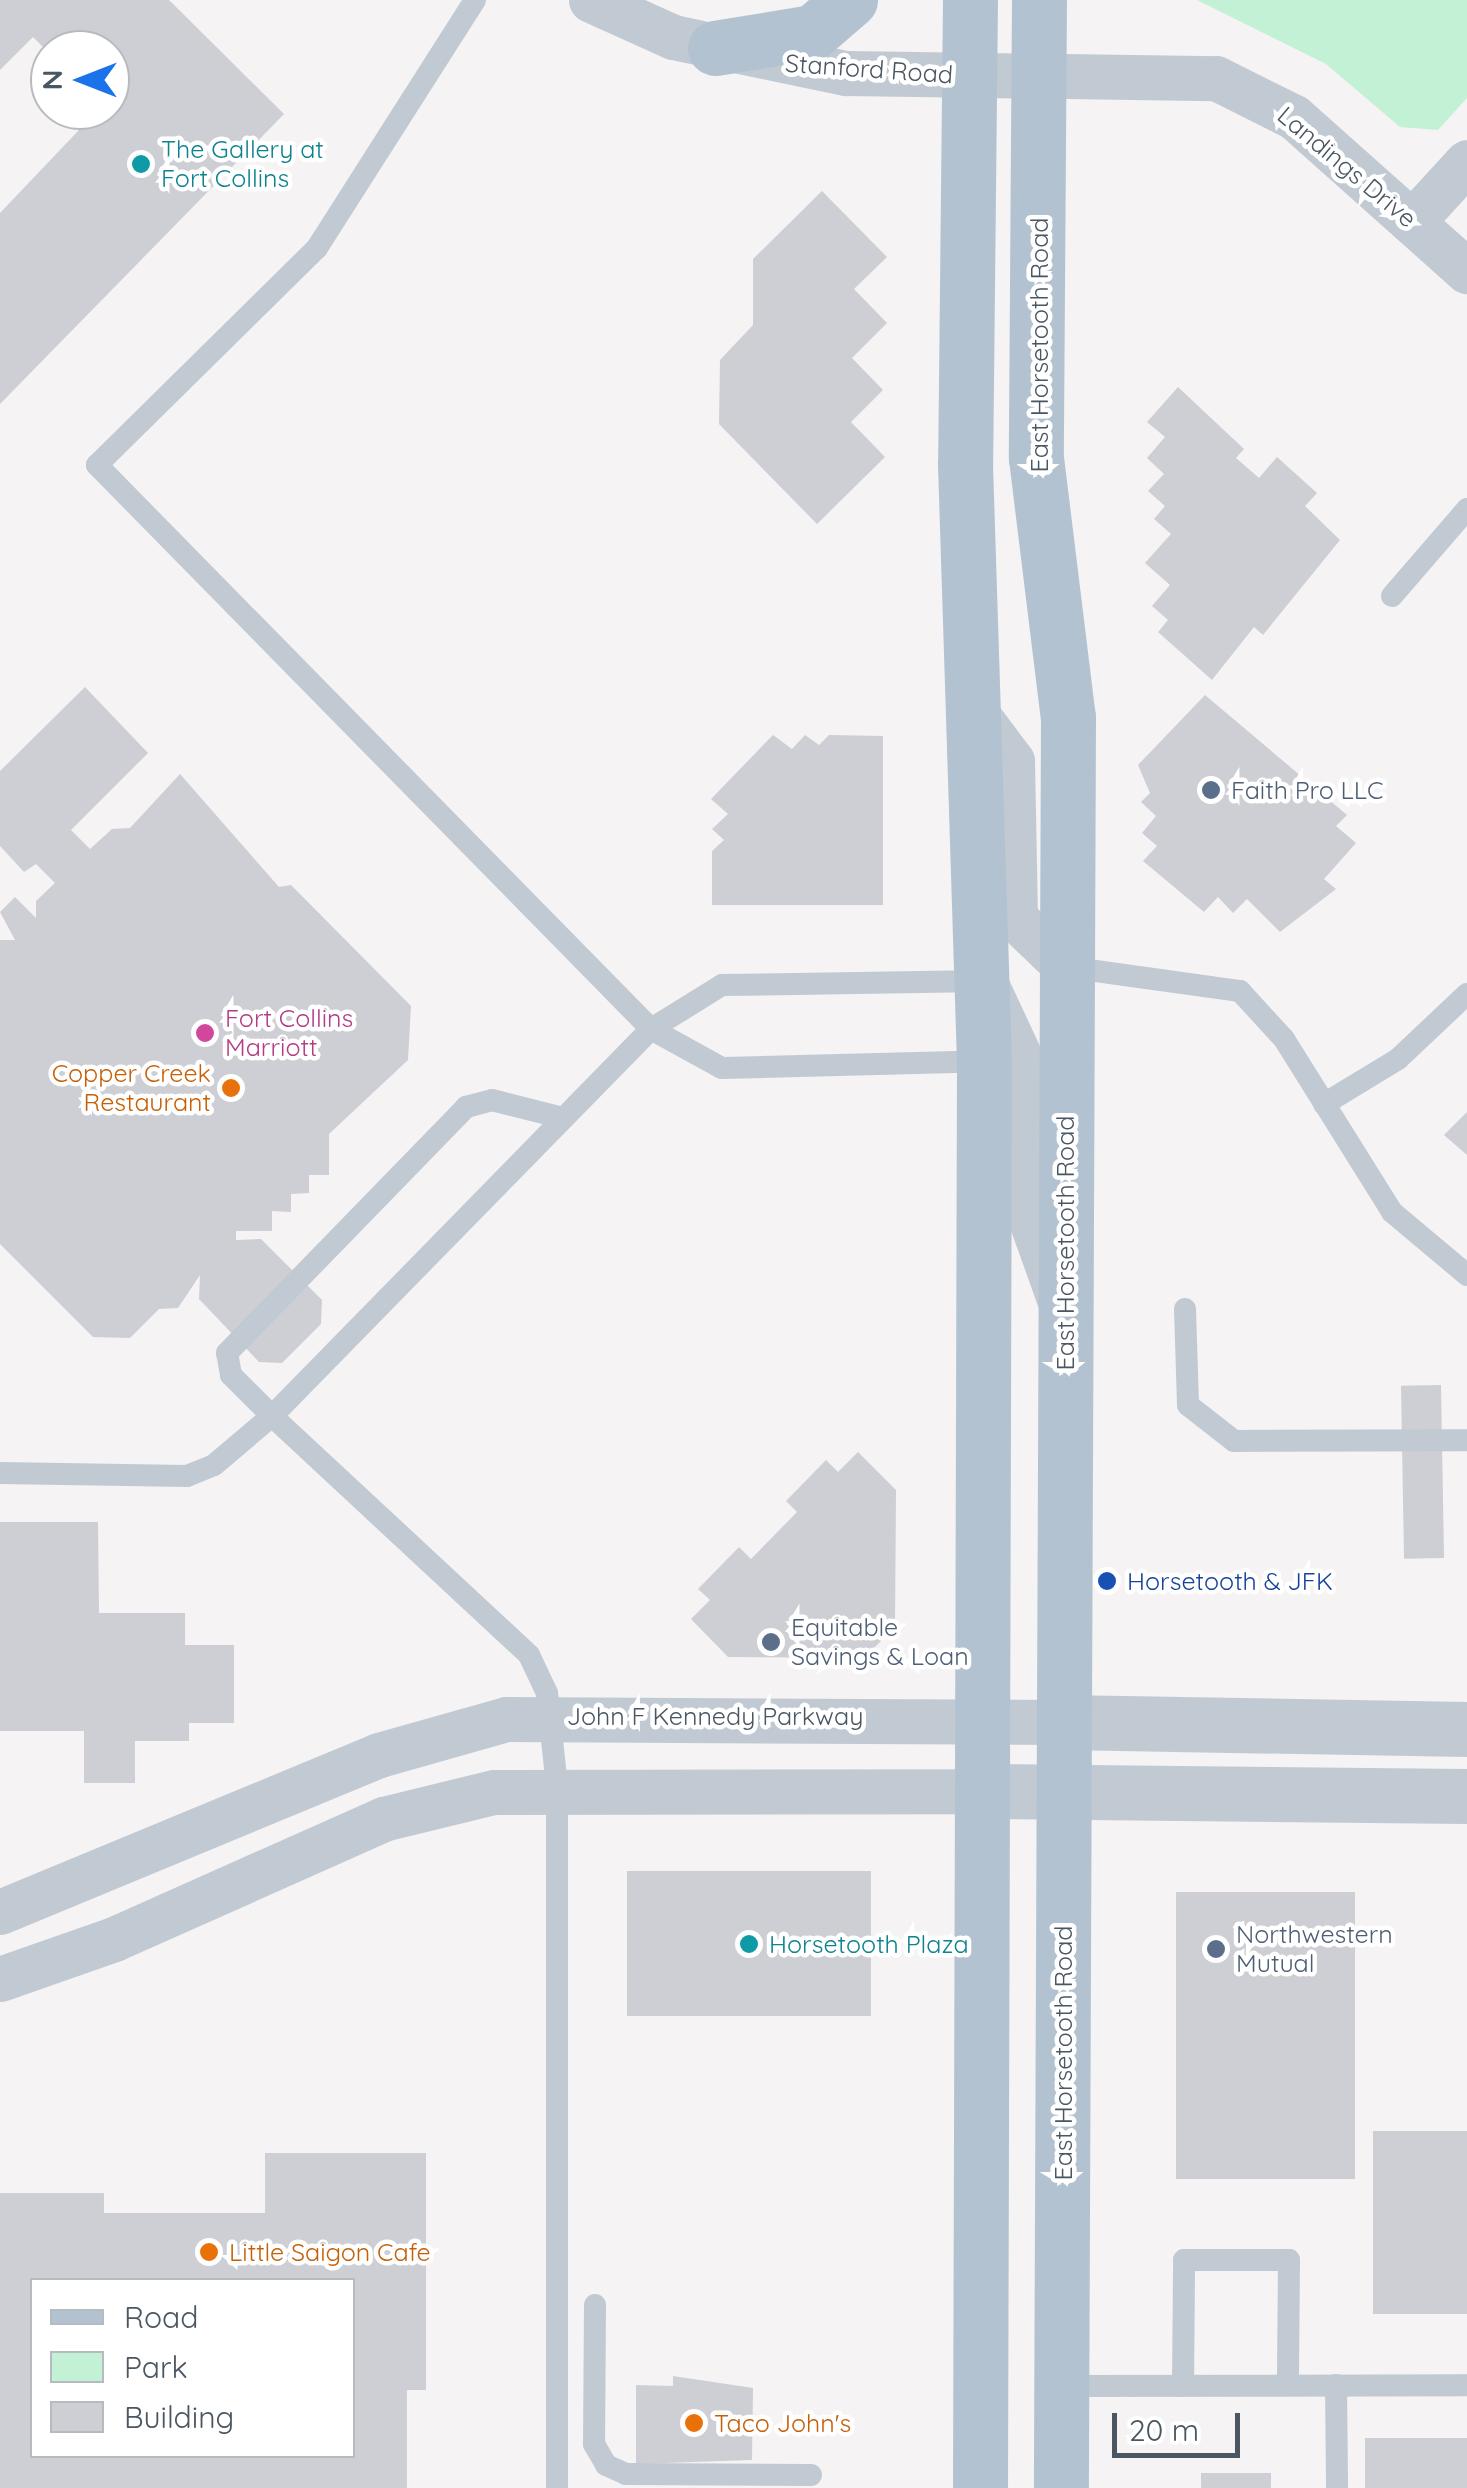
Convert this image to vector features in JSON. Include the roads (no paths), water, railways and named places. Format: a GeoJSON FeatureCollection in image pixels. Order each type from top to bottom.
{"type":"FeatureCollection","features":[{"type":"Feature","properties":{"kind":"main road"},"geometry":{"type":"LineString","coordinates":[[715,48],[813,32],[850,0]]}},
{"type":"Feature","properties":{"kind":"main road"},"geometry":{"type":"LineString","coordinates":[[970,0],[965,464],[979,717],[984,980],[980,2488]]}},
{"type":"Feature","properties":{"kind":"main road","name":"East Horsetooth Road"},"geometry":{"type":"LineString","coordinates":[[1038,0],[1036,458],[1068,717],[1061,2488]]}},
{"type":"Feature","properties":{"kind":"street","name":"Stanford Road"},"geometry":{"type":"LineString","coordinates":[[591,0],[715,48],[846,73],[1038,74]]}},
{"type":"Feature","properties":{"kind":"street","name":"Landings Drive"},"geometry":{"type":"LineString","coordinates":[[1038,74],[1176,70],[1253,92],[1467,271]]}},
{"type":"Feature","properties":{"kind":"street"},"geometry":{"type":"LineString","coordinates":[[1412,222],[1467,162]]}},
{"type":"Feature","properties":{"kind":"street"},"geometry":{"type":"LineString","coordinates":[[979,717],[1012,761],[1015,918],[1066,966]]}},
{"type":"Feature","properties":{"kind":"street"},"geometry":{"type":"LineString","coordinates":[[984,980],[1027,1072],[1030,1215],[1064,1314]]}},
{"type":"Feature","properties":{"kind":"street","name":"John F Kennedy Parkway"},"geometry":{"type":"LineString","coordinates":[[0,1912],[378,1755],[453,1730],[552,1715],[984,1717],[1064,1722],[1467,1729]]}},
{"type":"Feature","properties":{"kind":"street"},"geometry":{"type":"LineString","coordinates":[[0,1979],[114,1939],[384,1819],[557,1787],[984,1791],[1064,1797],[1467,1796]]}},
{"type":"Feature","properties":{"kind":"lane"},"geometry":{"type":"LineString","coordinates":[[475,0],[318,248],[97,465],[650,1029],[722,1068],[984,1061]]}},
{"type":"Feature","properties":{"kind":"lane"},"geometry":{"type":"LineString","coordinates":[[1392,596],[1467,510]]}},
{"type":"Feature","properties":{"kind":"lane"},"geometry":{"type":"LineString","coordinates":[[1066,966],[1240,991],[1324,1104],[1392,1212],[1467,1275]]}},
{"type":"Feature","properties":{"kind":"lane"},"geometry":{"type":"LineString","coordinates":[[0,1473],[188,1476],[272,1416],[650,1029],[722,985],[984,980]]}},
{"type":"Feature","properties":{"kind":"lane"},"geometry":{"type":"LineString","coordinates":[[1324,1104],[1398,1059],[1467,994]]}},
{"type":"Feature","properties":{"kind":"lane"},"geometry":{"type":"LineString","coordinates":[[556,2488],[557,1787],[552,1715],[529,1655],[231,1375],[228,1353],[466,1106],[492,1100],[563,1118]]}},
{"type":"Feature","properties":{"kind":"lane"},"geometry":{"type":"LineString","coordinates":[[1186,1309],[1188,1405],[1234,1441],[1467,1440]]}},
{"type":"Feature","properties":{"kind":"lane"},"geometry":{"type":"LineString","coordinates":[[1183,2386],[1184,2260],[1290,2260],[1288,2385]]}},
{"type":"Feature","properties":{"kind":"lane"},"geometry":{"type":"LineString","coordinates":[[595,2306],[594,2444],[606,2465],[626,2474],[811,2475]]}},
{"type":"Feature","properties":{"kind":"lane"},"geometry":{"type":"LineString","coordinates":[[1336,2385],[1338,2488]]}},
{"type":"Feature","properties":{"kind":"lane"},"geometry":{"type":"LineString","coordinates":[[1061,2386],[1467,2385]]}},
{"type":"Feature","properties":{"kind":"place","name":"The Gallery at Fort Collins"},"geometry":{"type":"Point","coordinates":[141,164]}},
{"type":"Feature","properties":{"kind":"place","name":"Faith Pro LLC"},"geometry":{"type":"Point","coordinates":[1211,790]}},
{"type":"Feature","properties":{"kind":"place","name":"Fort Collins Marriott"},"geometry":{"type":"Point","coordinates":[205,1033]}},
{"type":"Feature","properties":{"kind":"place","name":"Copper Creek Restaurant"},"geometry":{"type":"Point","coordinates":[231,1088]}},
{"type":"Feature","properties":{"kind":"place","name":"Horsetooth & JFK"},"geometry":{"type":"Point","coordinates":[1107,1581]}},
{"type":"Feature","properties":{"kind":"place","name":"Equitable Savings & Loan"},"geometry":{"type":"Point","coordinates":[771,1642]}},
{"type":"Feature","properties":{"kind":"place","name":"Horsetooth Plaza"},"geometry":{"type":"Point","coordinates":[749,1944]}},
{"type":"Feature","properties":{"kind":"place","name":"Northwestern Mutual"},"geometry":{"type":"Point","coordinates":[1216,1949]}},
{"type":"Feature","properties":{"kind":"place","name":"Little Saigon Cafe"},"geometry":{"type":"Point","coordinates":[209,2252]}},
{"type":"Feature","properties":{"kind":"place","name":"Taco John's"},"geometry":{"type":"Point","coordinates":[694,2423]}}]}
